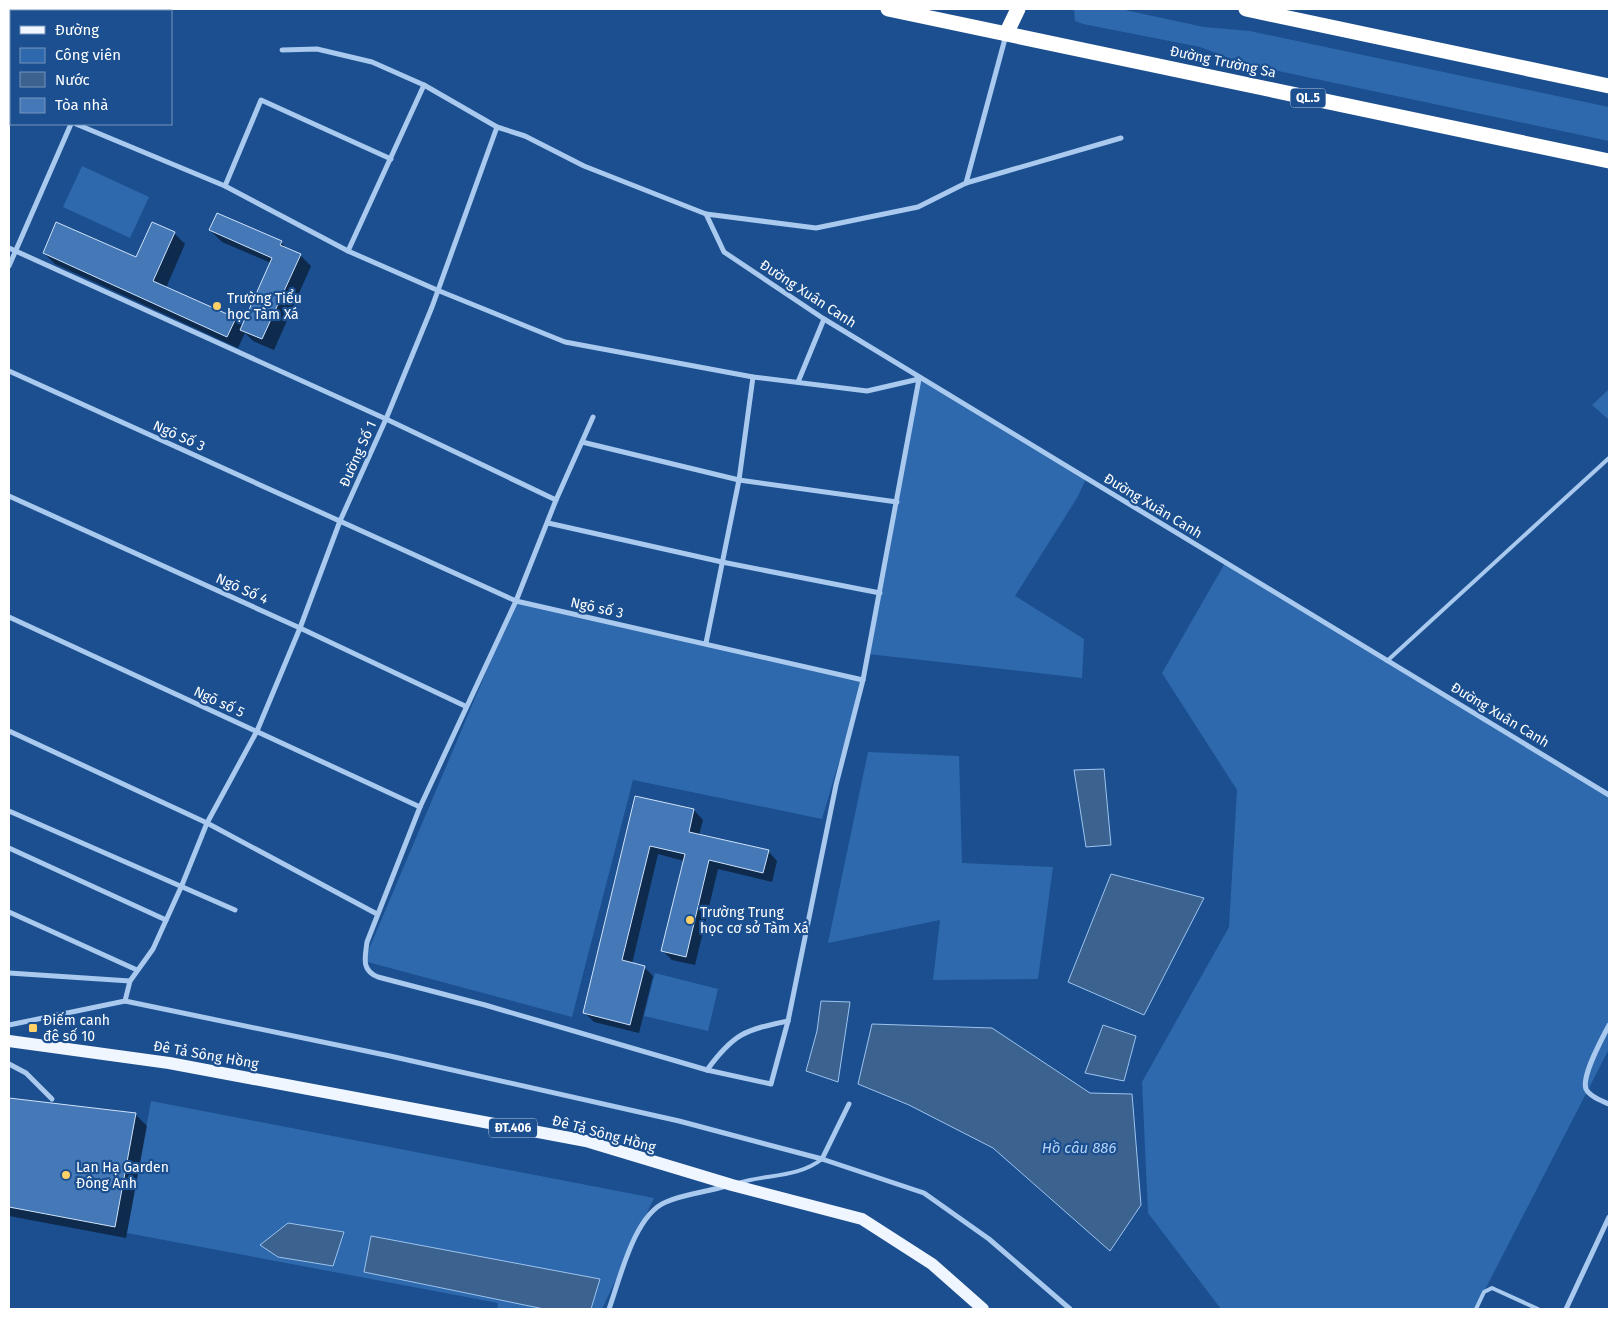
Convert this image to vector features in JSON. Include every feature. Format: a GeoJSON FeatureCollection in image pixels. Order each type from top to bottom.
{"type":"FeatureCollection","features":[{"type":"Feature","properties":{"kind":"highway","name":"Đường Trường Sa"},"geometry":{"type":"LineString","coordinates":[[888,9],[1007,32],[1609,161]]}},
{"type":"Feature","properties":{"kind":"highway"},"geometry":{"type":"LineString","coordinates":[[1004,9],[1007,32]]}},
{"type":"Feature","properties":{"kind":"highway"},"geometry":{"type":"LineString","coordinates":[[1007,32],[1018,9]]}},
{"type":"Feature","properties":{"kind":"highway"},"geometry":{"type":"LineString","coordinates":[[1246,9],[1609,86]]}},
{"type":"Feature","properties":{"kind":"main road","name":"Đê Tả Sông Hồng"},"geometry":{"type":"LineString","coordinates":[[9,1041],[169,1063],[586,1141],[732,1185],[862,1220],[932,1264],[983,1309]]}},
{"type":"Feature","properties":{"kind":"street"},"geometry":{"type":"LineString","coordinates":[[966,183],[1007,32]]}},
{"type":"Feature","properties":{"kind":"street"},"geometry":{"type":"LineString","coordinates":[[282,50],[316,49],[372,62],[424,85],[497,127],[525,136],[584,166],[706,214],[816,228],[918,207],[966,183],[1120,138]]}},
{"type":"Feature","properties":{"kind":"street"},"geometry":{"type":"LineString","coordinates":[[348,251],[424,85]]}},
{"type":"Feature","properties":{"kind":"street"},"geometry":{"type":"LineString","coordinates":[[225,186],[261,100],[391,159]]}},
{"type":"Feature","properties":{"kind":"street"},"geometry":{"type":"LineString","coordinates":[[9,266],[71,125]]}},
{"type":"Feature","properties":{"kind":"street"},"geometry":{"type":"LineString","coordinates":[[78,125],[225,186],[348,251],[437,290],[565,342],[753,377],[867,391],[919,378],[863,680],[836,785],[788,1021],[771,1084],[707,1070],[370,974],[364,961],[367,942],[377,914],[420,807],[465,706],[516,601],[556,500],[594,417]]}},
{"type":"Feature","properties":{"kind":"street","name":"Đường Số 1"},"geometry":{"type":"LineString","coordinates":[[125,1001],[130,981],[153,949],[182,886],[207,823],[257,731],[300,628],[340,521],[386,419],[432,307],[497,127]]}},
{"type":"Feature","properties":{"kind":"street","name":"Đường Xuân Canh"},"geometry":{"type":"LineString","coordinates":[[706,214],[724,252],[824,319],[1609,795]]}},
{"type":"Feature","properties":{"kind":"street"},"geometry":{"type":"LineString","coordinates":[[9,248],[386,419],[556,500]]}},
{"type":"Feature","properties":{"kind":"street"},"geometry":{"type":"LineString","coordinates":[[798,382],[824,319]]}},
{"type":"Feature","properties":{"kind":"street","name":"Ngõ Số 3"},"geometry":{"type":"LineString","coordinates":[[9,371],[340,521]]}},
{"type":"Feature","properties":{"kind":"street"},"geometry":{"type":"LineString","coordinates":[[706,643],[739,480],[753,377]]}},
{"type":"Feature","properties":{"kind":"street"},"geometry":{"type":"LineString","coordinates":[[582,442],[739,480],[897,502]]}},
{"type":"Feature","properties":{"kind":"street","name":"Ngõ Số 4"},"geometry":{"type":"LineString","coordinates":[[9,496],[300,628],[465,706]]}},
{"type":"Feature","properties":{"kind":"street","name":"Ngõ số 3"},"geometry":{"type":"LineString","coordinates":[[340,521],[516,601],[863,680]]}},
{"type":"Feature","properties":{"kind":"street"},"geometry":{"type":"LineString","coordinates":[[548,523],[722,562],[880,592]]}},
{"type":"Feature","properties":{"kind":"street","name":"Ngõ số 5"},"geometry":{"type":"LineString","coordinates":[[9,617],[420,807]]}},
{"type":"Feature","properties":{"kind":"street"},"geometry":{"type":"LineString","coordinates":[[9,731],[207,823],[377,914]]}},
{"type":"Feature","properties":{"kind":"street"},"geometry":{"type":"LineString","coordinates":[[9,811],[235,910]]}},
{"type":"Feature","properties":{"kind":"street"},"geometry":{"type":"LineString","coordinates":[[9,848],[166,920]]}},
{"type":"Feature","properties":{"kind":"street"},"geometry":{"type":"LineString","coordinates":[[9,912],[137,970]]}},
{"type":"Feature","properties":{"kind":"street"},"geometry":{"type":"LineString","coordinates":[[9,973],[130,981]]}},
{"type":"Feature","properties":{"kind":"street"},"geometry":{"type":"LineString","coordinates":[[9,1024],[125,1001],[390,1056],[744,1136],[822,1159],[924,1193],[989,1239],[1070,1309]]}},
{"type":"Feature","properties":{"kind":"street"},"geometry":{"type":"LineString","coordinates":[[707,1070],[723,1048],[749,1029],[788,1021]]}},
{"type":"Feature","properties":{"kind":"street"},"geometry":{"type":"LineString","coordinates":[[1609,1025],[1588,1072],[1586,1084],[1591,1095],[1609,1104]]}},
{"type":"Feature","properties":{"kind":"street"},"geometry":{"type":"LineString","coordinates":[[9,1064],[26,1073],[52,1099]]}},
{"type":"Feature","properties":{"kind":"street"},"geometry":{"type":"LineString","coordinates":[[822,1159],[849,1104]]}},
{"type":"Feature","properties":{"kind":"street"},"geometry":{"type":"LineString","coordinates":[[609,1309],[631,1246],[646,1217],[653,1209],[666,1202],[732,1185]]}},
{"type":"Feature","properties":{"kind":"street"},"geometry":{"type":"LineString","coordinates":[[1566,1309],[1609,1217]]}},
{"type":"Feature","properties":{"kind":"lane"},"geometry":{"type":"LineString","coordinates":[[1388,661],[1609,458]]}},
{"type":"Feature","properties":{"kind":"lane"},"geometry":{"type":"LineString","coordinates":[[732,1185],[757,1177],[785,1174],[812,1167],[822,1159]]}},
{"type":"Feature","properties":{"kind":"lane"},"geometry":{"type":"LineString","coordinates":[[1476,1309],[1484,1292],[1492,1288],[1538,1309]]}},
{"type":"Feature","properties":{"kind":"green space"},"geometry":{"type":"Polygon","coordinates":[[[1074,9],[1120,9],[1204,27],[1250,31],[1609,107],[1609,141],[1245,64],[1200,47],[1083,24],[1075,21],[1074,9]]]}},
{"type":"Feature","properties":{"kind":"green space"},"geometry":{"type":"Polygon","coordinates":[[[82,166],[149,197],[130,238],[63,207],[82,166]]]}},
{"type":"Feature","properties":{"kind":"green space"},"geometry":{"type":"Polygon","coordinates":[[[919,379],[1086,479],[1077,498],[1015,596],[1084,639],[1082,678],[868,654],[919,379]]]}},
{"type":"Feature","properties":{"kind":"green space"},"geometry":{"type":"Polygon","coordinates":[[[1609,389],[1609,420],[1592,405],[1609,389]]]}},
{"type":"Feature","properties":{"kind":"green space"},"geometry":{"type":"Polygon","coordinates":[[[1225,563],[1609,795],[1609,1049],[1475,1309],[1221,1309],[1148,1213],[1142,1082],[1229,927],[1237,790],[1162,673],[1225,563]]]}},
{"type":"Feature","properties":{"kind":"green space"},"geometry":{"type":"Polygon","coordinates":[[[516,601],[863,680],[822,819],[633,780],[572,1017],[364,961],[516,601]]]}},
{"type":"Feature","properties":{"kind":"green space"},"geometry":{"type":"Polygon","coordinates":[[[868,752],[959,756],[962,863],[1053,867],[1038,979],[933,980],[940,920],[828,943],[868,752]]]}},
{"type":"Feature","properties":{"kind":"green space"},"geometry":{"type":"Polygon","coordinates":[[[655,973],[718,989],[708,1031],[644,1016],[655,973]]]}},
{"type":"Feature","properties":{"kind":"green space"},"geometry":{"type":"Polygon","coordinates":[[[151,1101],[654,1198],[602,1309],[497,1309],[498,1303],[127,1233],[151,1101]]]}},
{"type":"Feature","properties":{"kind":"water"},"geometry":{"type":"Polygon","coordinates":[[[1104,769],[1111,845],[1086,847],[1074,770],[1104,769]]]}},
{"type":"Feature","properties":{"kind":"water"},"geometry":{"type":"Polygon","coordinates":[[[1111,874],[1204,898],[1144,1015],[1068,982],[1111,874]]]}},
{"type":"Feature","properties":{"kind":"water"},"geometry":{"type":"Polygon","coordinates":[[[821,1001],[850,1002],[838,1082],[806,1071],[817,1031],[821,1001]]]}},
{"type":"Feature","properties":{"kind":"water","name":"Hồ câu 886"},"geometry":{"type":"Polygon","coordinates":[[[872,1024],[992,1028],[1090,1093],[1132,1094],[1141,1205],[1110,1251],[993,1148],[909,1105],[858,1084],[872,1024]]]}},
{"type":"Feature","properties":{"kind":"water"},"geometry":{"type":"Polygon","coordinates":[[[1103,1025],[1136,1036],[1124,1081],[1085,1073],[1103,1025]]]}},
{"type":"Feature","properties":{"kind":"water"},"geometry":{"type":"Polygon","coordinates":[[[288,1223],[344,1232],[333,1266],[278,1257],[260,1245],[288,1223]]]}},
{"type":"Feature","properties":{"kind":"water"},"geometry":{"type":"Polygon","coordinates":[[[371,1236],[600,1279],[591,1309],[544,1309],[364,1272],[371,1236]]]}},
{"type":"Feature","properties":{"kind":"building"},"geometry":{"type":"Polygon","coordinates":[[[217,213],[282,241],[280,245],[301,254],[262,339],[240,330],[272,258],[209,230],[217,213]]]}},
{"type":"Feature","properties":{"kind":"building"},"geometry":{"type":"Polygon","coordinates":[[[56,222],[136,257],[152,222],[175,232],[153,281],[236,318],[227,337],[43,253],[56,222]]]}},
{"type":"Feature","properties":{"kind":"building"},"geometry":{"type":"Polygon","coordinates":[[[635,796],[694,809],[689,832],[769,850],[763,873],[709,860],[686,957],[661,951],[685,854],[650,846],[622,960],[645,966],[630,1025],[583,1013],[635,796]]]}},
{"type":"Feature","properties":{"kind":"building","name":"Lan Hạ Garden Đông Anh"},"geometry":{"type":"Polygon","coordinates":[[[9,1098],[136,1113],[115,1227],[9,1207],[9,1098]]]}},
{"type":"Feature","properties":{"kind":"place","name":"Trường Tiểu học Tàm Xá"},"geometry":{"type":"Point","coordinates":[217,306]}},
{"type":"Feature","properties":{"kind":"place","name":"Trường Trung học cơ sở Tàm Xá"},"geometry":{"type":"Point","coordinates":[690,920]}},
{"type":"Feature","properties":{"kind":"place","name":"Điếm canh đê số 10"},"geometry":{"type":"Point","coordinates":[33,1028]}},
{"type":"Feature","properties":{"kind":"place","name":"Lan Hạ Garden Đông Anh"},"geometry":{"type":"Point","coordinates":[66,1175]}}]}
